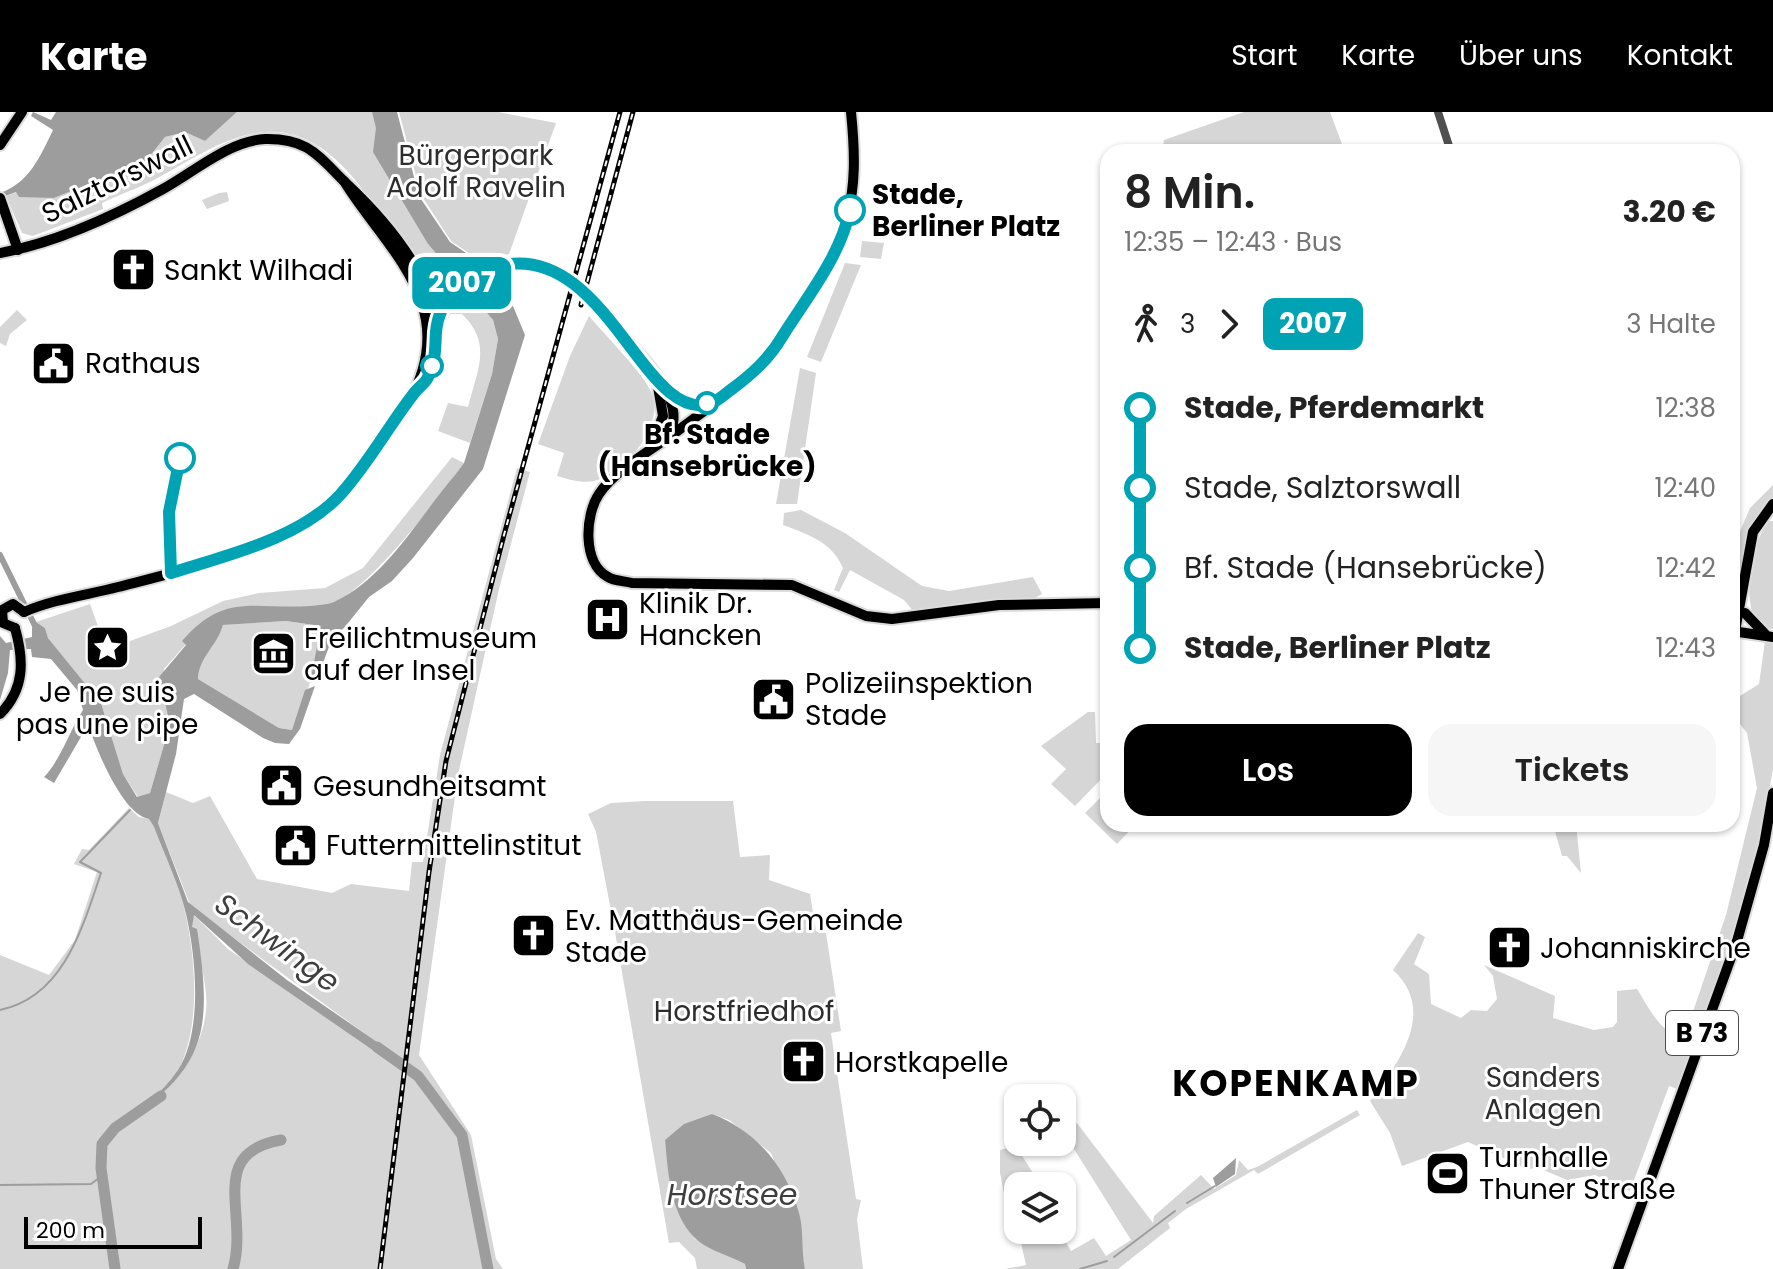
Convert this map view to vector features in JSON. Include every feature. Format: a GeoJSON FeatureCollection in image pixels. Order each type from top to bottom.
{"type":"FeatureCollection","features":[{"type":"Feature","properties":{"kind":"main road"},"geometry":{"type":"LineString","coordinates":[[0,145],[22,112]]}},
{"type":"Feature","properties":{"kind":"main road"},"geometry":{"type":"LineString","coordinates":[[851,112],[855,184],[847,224],[835,253],[773,352],[755,372],[708,406],[678,421],[669,437],[607,485],[591,513],[590,547],[595,564],[608,578],[632,583],[792,585],[808,589],[866,616],[892,619],[999,605],[1100,603]]}},
{"type":"Feature","properties":{"kind":"main road","name":"Salztorswall"},"geometry":{"type":"LineString","coordinates":[[0,253],[62,235],[160,191],[250,140],[276,139],[303,145],[328,162],[344,181],[366,199],[378,225],[417,268],[431,293]]}},
{"type":"Feature","properties":{"kind":"main road"},"geometry":{"type":"LineString","coordinates":[[1,200],[18,250]]}},
{"type":"Feature","properties":{"kind":"main road"},"geometry":{"type":"LineString","coordinates":[[378,225],[431,293],[436,329]]}},
{"type":"Feature","properties":{"kind":"main road"},"geometry":{"type":"LineString","coordinates":[[431,293],[508,264],[543,266],[572,280],[672,397],[678,421]]}},
{"type":"Feature","properties":{"kind":"main road"},"geometry":{"type":"LineString","coordinates":[[17,632],[3,623],[2,610],[13,604],[30,610],[171,573],[267,540],[308,519],[339,497],[424,384],[432,366],[436,329],[431,293],[417,268]]}},
{"type":"Feature","properties":{"kind":"main road"},"geometry":{"type":"LineString","coordinates":[[431,293],[458,283]]}},
{"type":"Feature","properties":{"kind":"main road"},"geometry":{"type":"LineString","coordinates":[[416,391],[427,351],[431,293]]}},
{"type":"Feature","properties":{"kind":"main road"},"geometry":{"type":"LineString","coordinates":[[649,451],[663,416],[656,378]]}},
{"type":"Feature","properties":{"kind":"main road"},"geometry":{"type":"LineString","coordinates":[[672,397],[708,406]]}},
{"type":"Feature","properties":{"kind":"main road"},"geometry":{"type":"LineString","coordinates":[[663,416],[678,421]]}},
{"type":"Feature","properties":{"kind":"main road"},"geometry":{"type":"LineString","coordinates":[[1740,609],[1751,542],[1759,522],[1773,504]]}},
{"type":"Feature","properties":{"kind":"main road"},"geometry":{"type":"LineString","coordinates":[[1759,522],[1773,516]]}},
{"type":"Feature","properties":{"kind":"main road"},"geometry":{"type":"LineString","coordinates":[[1740,624],[1745,613],[1745,581]]}},
{"type":"Feature","properties":{"kind":"main road"},"geometry":{"type":"LineString","coordinates":[[0,714],[17,689],[22,664],[17,632],[30,610]]}},
{"type":"Feature","properties":{"kind":"main road"},"geometry":{"type":"LineString","coordinates":[[1745,613],[1770,636]]}},
{"type":"Feature","properties":{"kind":"main road"},"geometry":{"type":"LineString","coordinates":[[1740,632],[1770,636]]}},
{"type":"Feature","properties":{"kind":"main road","name":"B 73"},"geometry":{"type":"LineString","coordinates":[[1618,1269],[1737,941],[1764,845],[1773,793]]}},
{"type":"Feature","properties":{"kind":"street"},"geometry":{"type":"LineString","coordinates":[[1438,112],[1448,144]]}},
{"type":"Feature","properties":{"kind":"green space"},"geometry":{"type":"Polygon","coordinates":[[[237,112],[372,112],[428,244],[493,320],[498,339],[492,374],[470,443],[438,431],[448,403],[468,407],[480,358],[480,347],[472,325],[462,314],[448,314],[454,302],[440,278],[410,254],[347,171],[328,153],[307,140],[283,133],[242,136],[102,203],[103,209],[33,236],[22,233],[6,196],[17,192],[54,198],[146,161],[165,137],[185,132],[205,141],[237,112]]]}},
{"type":"Feature","properties":{"kind":"green space","name":"Bürgerpark Adolf Ravelin"},"geometry":{"type":"Polygon","coordinates":[[[399,112],[498,112],[556,123],[509,254],[480,261],[451,241],[421,195],[399,112]]]}},
{"type":"Feature","properties":{"kind":"green space"},"geometry":{"type":"Polygon","coordinates":[[[1244,112],[1330,112],[1342,144],[1163,144],[1164,140],[1244,112]]]}},
{"type":"Feature","properties":{"kind":"green space"},"geometry":{"type":"Polygon","coordinates":[[[227,192],[229,201],[207,209],[202,200],[227,192]]]}},
{"type":"Feature","properties":{"kind":"green space"},"geometry":{"type":"Polygon","coordinates":[[[862,241],[884,243],[881,259],[860,257],[862,241]]]}},
{"type":"Feature","properties":{"kind":"green space"},"geometry":{"type":"Polygon","coordinates":[[[845,263],[861,265],[821,362],[807,357],[845,263]]]}},
{"type":"Feature","properties":{"kind":"green space"},"geometry":{"type":"Polygon","coordinates":[[[17,310],[27,320],[10,334],[6,346],[0,343],[0,327],[17,310]]]}},
{"type":"Feature","properties":{"kind":"green space"},"geometry":{"type":"Polygon","coordinates":[[[589,316],[642,377],[652,394],[654,406],[648,432],[632,456],[611,474],[584,482],[557,476],[564,453],[538,444],[570,356],[589,316]]]}},
{"type":"Feature","properties":{"kind":"green space"},"geometry":{"type":"Polygon","coordinates":[[[800,368],[816,373],[797,504],[776,504],[800,368]]]}},
{"type":"Feature","properties":{"kind":"green space"},"geometry":{"type":"Polygon","coordinates":[[[452,457],[464,463],[402,542],[345,596],[330,604],[309,608],[235,608],[200,624],[183,642],[186,644],[164,669],[170,724],[150,793],[138,797],[123,774],[101,703],[48,638],[45,628],[36,622],[90,604],[104,643],[122,644],[171,626],[223,601],[259,593],[325,588],[363,568],[452,457]]]}},
{"type":"Feature","properties":{"kind":"green space"},"geometry":{"type":"Polygon","coordinates":[[[517,468],[530,472],[499,589],[458,775],[419,1055],[471,1135],[496,1259],[503,1269],[0,1269],[0,955],[49,975],[75,940],[97,872],[74,864],[82,849],[89,850],[129,808],[139,817],[149,819],[174,873],[190,940],[194,1009],[189,1040],[180,1067],[164,1089],[129,1119],[156,1099],[180,1074],[203,1028],[206,1000],[191,921],[194,915],[228,949],[387,1060],[390,1052],[191,907],[158,823],[166,792],[193,803],[210,796],[257,879],[332,893],[351,884],[409,891],[412,862],[423,862],[440,755],[517,468]]]}},
{"type":"Feature","properties":{"kind":"green space"},"geometry":{"type":"Polygon","coordinates":[[[1773,485],[1773,501],[1753,521],[1740,580],[1740,532],[1750,508],[1773,485]]]}},
{"type":"Feature","properties":{"kind":"green space"},"geometry":{"type":"Polygon","coordinates":[[[801,510],[845,533],[922,586],[949,591],[1033,577],[1042,594],[1035,598],[914,612],[904,600],[850,570],[839,592],[834,590],[843,568],[832,551],[818,540],[783,525],[784,513],[801,510]]]}},
{"type":"Feature","properties":{"kind":"green space"},"geometry":{"type":"Polygon","coordinates":[[[1769,521],[1773,521],[1773,629],[1757,627],[1749,587],[1752,558],[1769,521]]]}},
{"type":"Feature","properties":{"kind":"green space"},"geometry":{"type":"Polygon","coordinates":[[[286,621],[321,626],[322,633],[309,686],[292,730],[279,728],[198,679],[201,664],[223,625],[286,621]]]}},
{"type":"Feature","properties":{"kind":"green space","name":"Sanders Anlagen"},"geometry":{"type":"Polygon","coordinates":[[[1765,641],[1773,642],[1773,769],[1748,894],[1677,1089],[1669,1086],[1630,1191],[1595,1175],[1567,1180],[1539,1168],[1527,1169],[1468,1142],[1402,1166],[1390,1133],[1370,1101],[1392,1071],[1409,1037],[1413,1020],[1412,1003],[1406,986],[1393,970],[1418,933],[1425,937],[1414,964],[1429,974],[1431,1004],[1461,1018],[1471,1010],[1487,1011],[1497,999],[1493,976],[1484,965],[1555,996],[1553,1018],[1594,1030],[1613,1027],[1617,1022],[1617,991],[1637,989],[1663,1027],[1677,1035],[1685,1035],[1726,915],[1757,788],[1747,733],[1740,724],[1740,696],[1759,684],[1765,641]]]}},
{"type":"Feature","properties":{"kind":"green space"},"geometry":{"type":"Polygon","coordinates":[[[1088,712],[1095,712],[1096,743],[1100,743],[1100,780],[1075,806],[1051,784],[1066,769],[1041,746],[1088,712]]]}},
{"type":"Feature","properties":{"kind":"green space"},"geometry":{"type":"Polygon","coordinates":[[[1100,798],[1100,828],[1085,813],[1100,798]]]}},
{"type":"Feature","properties":{"kind":"green space","name":"Horstfriedhof"},"geometry":{"type":"Polygon","coordinates":[[[733,801],[740,857],[770,855],[769,880],[810,894],[816,931],[826,933],[841,1031],[831,1033],[856,1199],[861,1200],[857,1219],[863,1269],[805,1269],[800,1245],[801,1227],[771,1153],[729,1120],[712,1114],[665,1140],[671,1189],[695,1239],[745,1264],[746,1269],[697,1269],[695,1258],[679,1242],[669,1243],[615,932],[596,832],[588,814],[611,803],[733,801]]]}},
{"type":"Feature","properties":{"kind":"green space"},"geometry":{"type":"Polygon","coordinates":[[[1105,832],[1128,832],[1117,844],[1105,832]]]}},
{"type":"Feature","properties":{"kind":"green space"},"geometry":{"type":"Polygon","coordinates":[[[1555,832],[1577,832],[1581,873],[1567,856],[1562,856],[1555,832]]]}},
{"type":"Feature","properties":{"kind":"green space"},"geometry":{"type":"Polygon","coordinates":[[[1357,1110],[1360,1115],[1258,1174],[1254,1170],[1186,1209],[1168,1223],[1170,1228],[1118,1269],[1005,1269],[1026,1265],[1021,1244],[1067,1244],[1071,1251],[1094,1238],[1106,1256],[1131,1240],[1076,1152],[1077,1123],[1153,1223],[1154,1216],[1201,1175],[1214,1189],[1236,1175],[1239,1160],[1248,1170],[1357,1110]]]}},
{"type":"Feature","properties":{"kind":"green space"},"geometry":{"type":"Polygon","coordinates":[[[1004,1149],[1004,1156],[1022,1156],[1032,1172],[1004,1172],[1004,1194],[1000,1173],[1000,1150],[1004,1149]]]}},
{"type":"Feature","properties":{"kind":"water"},"geometry":{"type":"Polygon","coordinates":[[[33,112],[51,120],[56,112],[237,112],[205,141],[185,132],[165,137],[146,161],[54,198],[19,197],[16,192],[0,198],[0,193],[26,176],[53,130],[31,116],[33,112]]]}},
{"type":"Feature","properties":{"kind":"water"},"geometry":{"type":"Polygon","coordinates":[[[372,112],[397,112],[419,196],[450,242],[472,257],[508,294],[525,335],[483,469],[413,558],[392,581],[369,597],[344,628],[333,636],[316,682],[310,683],[321,626],[286,621],[223,625],[201,664],[198,679],[279,728],[292,730],[305,690],[315,686],[300,729],[289,744],[263,738],[194,694],[184,699],[176,754],[158,823],[188,902],[287,980],[390,1051],[387,1060],[248,964],[194,915],[192,927],[197,929],[204,996],[196,1046],[186,1067],[169,1087],[115,1128],[164,1087],[186,1054],[195,994],[186,914],[154,827],[120,794],[88,725],[54,783],[44,777],[55,763],[83,710],[77,690],[51,659],[32,657],[31,649],[10,650],[8,673],[0,700],[0,636],[6,643],[32,637],[36,622],[45,628],[48,638],[101,703],[123,774],[137,797],[150,793],[170,724],[159,677],[186,645],[182,641],[212,615],[227,609],[325,604],[353,591],[386,562],[464,463],[492,374],[498,339],[493,320],[428,244],[373,152],[376,128],[372,112]]]}},
{"type":"Feature","properties":{"kind":"water","name":"Horstsee"},"geometry":{"type":"Polygon","coordinates":[[[712,1114],[743,1130],[778,1166],[799,1213],[805,1269],[746,1269],[745,1264],[699,1241],[686,1227],[675,1204],[665,1140],[684,1124],[712,1114]]]}},
{"type":"Feature","properties":{"kind":"water"},"geometry":{"type":"Polygon","coordinates":[[[1236,1158],[1235,1174],[1216,1187],[1213,1178],[1236,1158]]]}},
{"type":"Feature","properties":{"kind":"waterway"},"geometry":{"type":"LineString","coordinates":[[0,555],[37,630]]}},
{"type":"Feature","properties":{"kind":"waterway"},"geometry":{"type":"LineString","coordinates":[[0,1010],[22,1003],[40,991],[68,956],[87,915],[101,873],[80,862],[130,810]]}},
{"type":"Feature","properties":{"kind":"waterway","name":"Schwinge"},"geometry":{"type":"LineString","coordinates":[[377,1047],[418,1076],[462,1135],[488,1269]]}},
{"type":"Feature","properties":{"kind":"waterway"},"geometry":{"type":"LineString","coordinates":[[115,1269],[101,1168],[102,1144],[115,1128],[161,1096]]}},
{"type":"Feature","properties":{"kind":"waterway"},"geometry":{"type":"LineString","coordinates":[[233,1269],[237,1248],[237,1172],[244,1158],[258,1147],[281,1140]]}},
{"type":"Feature","properties":{"kind":"waterway"},"geometry":{"type":"LineString","coordinates":[[0,1185],[91,1184],[103,1175]]}},
{"type":"Feature","properties":{"kind":"waterway"},"geometry":{"type":"LineString","coordinates":[[1187,1203],[1215,1186]]}},
{"type":"Feature","properties":{"kind":"waterway"},"geometry":{"type":"LineString","coordinates":[[1114,1257],[1175,1211]]}},
{"type":"Feature","properties":{"kind":"waterway"},"geometry":{"type":"LineString","coordinates":[[1080,1269],[1107,1261]]}},
{"type":"Feature","properties":{"kind":"railway"},"geometry":{"type":"LineString","coordinates":[[380,1269],[429,872],[446,761],[504,535],[620,112]]}},
{"type":"Feature","properties":{"kind":"railway"},"geometry":{"type":"LineString","coordinates":[[581,305],[633,112]]}},
{"type":"Feature","properties":{"kind":"bus line","name":"2007"},"geometry":{"type":"LineString","coordinates":[[180,458],[169,512],[171,573],[267,540],[308,519],[339,497],[424,384],[436,353],[436,329],[442,311],[457,287],[472,276],[515,263],[543,266],[567,277],[595,303],[672,397],[699,404],[712,403],[755,372],[773,352],[835,253],[850,210]]}},
{"type":"Feature","properties":{"kind":"place","name":"Stade, Berliner Platz"},"geometry":{"type":"Point","coordinates":[850,210]}},
{"type":"Feature","properties":{"kind":"place","name":"Sankt Wilhadi"},"geometry":{"type":"Point","coordinates":[133,270]}},
{"type":"Feature","properties":{"kind":"place","name":"Rathaus"},"geometry":{"type":"Point","coordinates":[54,363]}},
{"type":"Feature","properties":{"kind":"place","name":"Bf. Stade (Hansebrücke)"},"geometry":{"type":"Point","coordinates":[707,403]}},
{"type":"Feature","properties":{"kind":"place","name":"Klinik Dr. Hancken"},"geometry":{"type":"Point","coordinates":[608,619]}},
{"type":"Feature","properties":{"kind":"place","name":"Je ne suis pas une pipe"},"geometry":{"type":"Point","coordinates":[107,648]}},
{"type":"Feature","properties":{"kind":"place","name":"Freilichtmuseum auf der Insel"},"geometry":{"type":"Point","coordinates":[273,654]}},
{"type":"Feature","properties":{"kind":"place","name":"Polizeiinspektion Stade"},"geometry":{"type":"Point","coordinates":[774,699]}},
{"type":"Feature","properties":{"kind":"place","name":"Gesundheitsamt"},"geometry":{"type":"Point","coordinates":[282,786]}},
{"type":"Feature","properties":{"kind":"place","name":"Futtermittelinstitut"},"geometry":{"type":"Point","coordinates":[295,845]}},
{"type":"Feature","properties":{"kind":"place","name":"Ev. Matthäus-Gemeinde Stade"},"geometry":{"type":"Point","coordinates":[534,936]}},
{"type":"Feature","properties":{"kind":"place","name":"Johanniskirche"},"geometry":{"type":"Point","coordinates":[1509,948]}},
{"type":"Feature","properties":{"kind":"place","name":"Horstkapelle"},"geometry":{"type":"Point","coordinates":[804,1062]}},
{"type":"Feature","properties":{"kind":"place","name":"Turnhalle Thuner Straße"},"geometry":{"type":"Point","coordinates":[1448,1173]}},
{"type":"Feature","properties":{"kind":"district","name":"KOPENKAMP"},"geometry":{"type":"Point","coordinates":[1296,1083]}}]}
